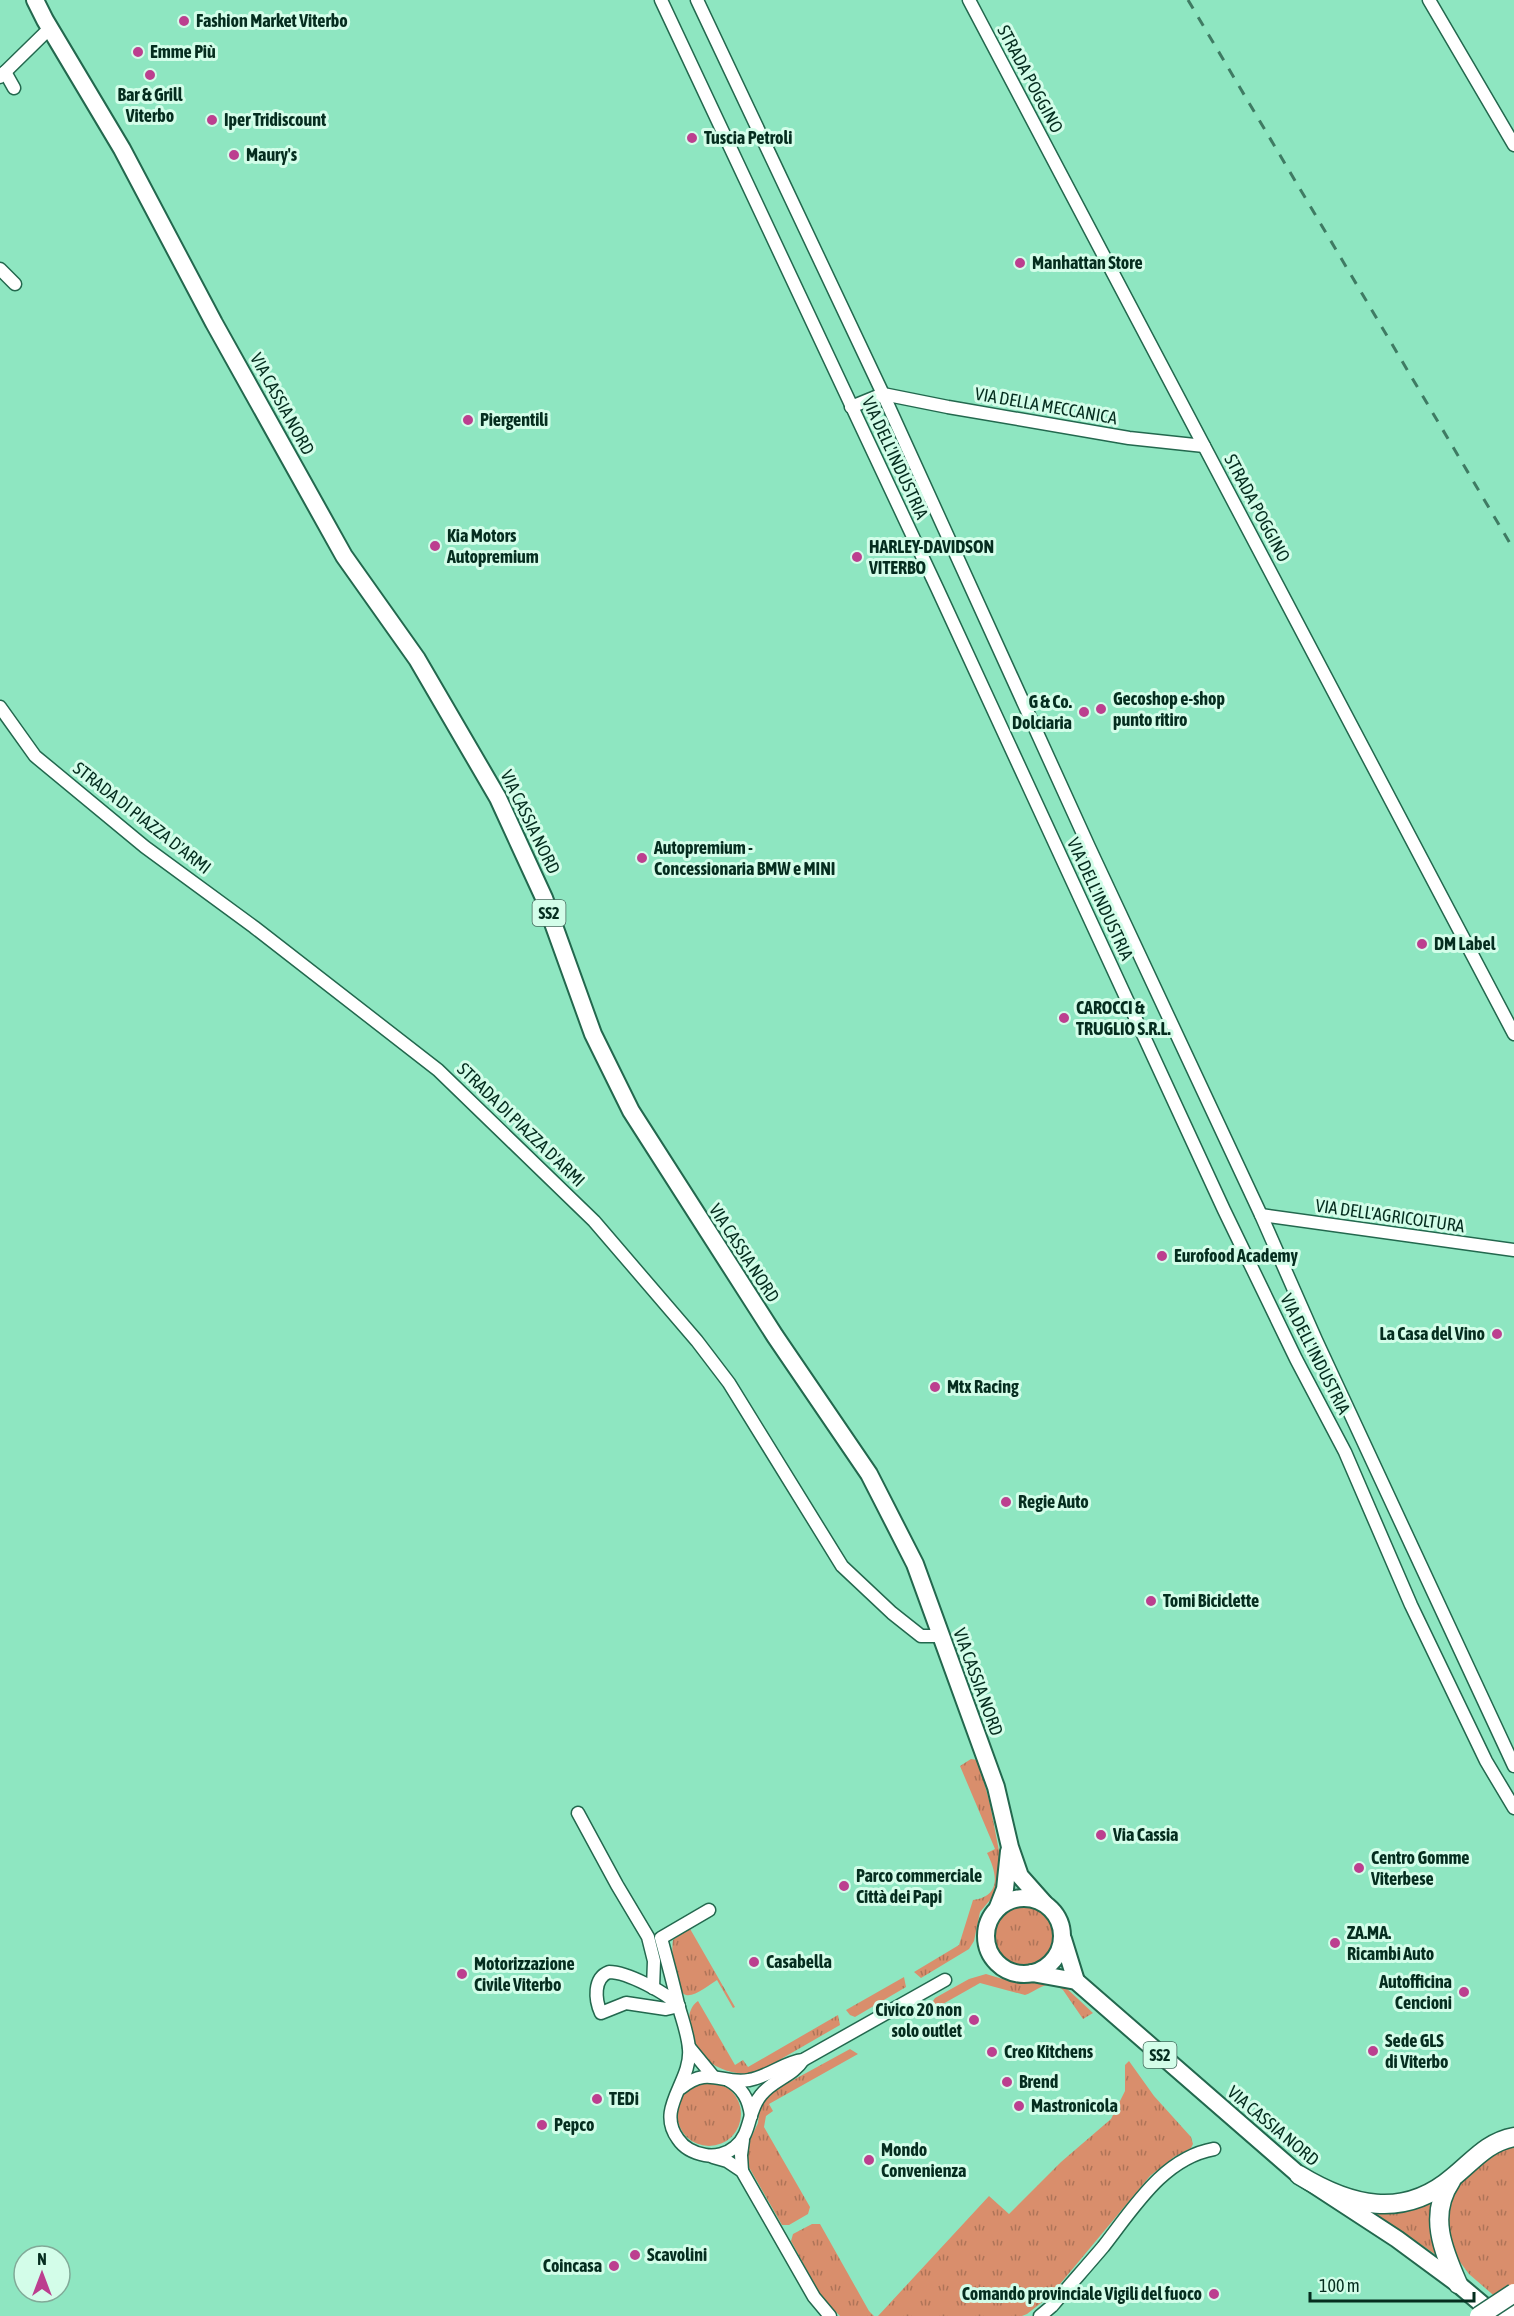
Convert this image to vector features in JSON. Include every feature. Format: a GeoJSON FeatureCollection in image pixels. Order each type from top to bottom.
{"type":"FeatureCollection","features":[{"type":"Feature","properties":{"kind":"highway"},"geometry":{"type":"LineString","coordinates":[[1299,2175],[1338,2195],[1381,2206],[1413,2200],[1434,2190],[1454,2177],[1493,2144],[1514,2137]]}},
{"type":"Feature","properties":{"kind":"highway"},"geometry":{"type":"LineString","coordinates":[[1454,2177],[1441,2200],[1438,2227],[1445,2253],[1463,2288]]}},
{"type":"Feature","properties":{"kind":"highway"},"geometry":{"type":"LineString","coordinates":[[1479,2316],[1514,2293]]}},
{"type":"Feature","properties":{"kind":"highway"},"geometry":{"type":"LineString","coordinates":[[1503,2316],[1514,2309]]}},
{"type":"Feature","properties":{"kind":"main road","name":"VIA CASSIA NORD"},"geometry":{"type":"LineString","coordinates":[[35,0],[122,149],[214,323],[344,556],[417,659],[498,798],[544,898],[593,1034],[631,1111],[769,1327],[869,1474],[915,1564],[996,1787],[1010,1847],[1020,1876],[1044,1903]]}},
{"type":"Feature","properties":{"kind":"main road","name":"VIA CASSIA NORD"},"geometry":{"type":"LineString","coordinates":[[998,1907],[1005,1889],[1010,1847]]}},
{"type":"Feature","properties":{"kind":"main road"},"geometry":{"type":"LineString","coordinates":[[998,1907],[1020,1897],[1028,1897],[1044,1903]]}},
{"type":"Feature","properties":{"kind":"main road","name":"SS2"},"geometry":{"type":"LineString","coordinates":[[1044,1903],[1060,1921],[1062,1938],[1076,1982]]}},
{"type":"Feature","properties":{"kind":"main road","name":"SS2"},"geometry":{"type":"LineString","coordinates":[[998,1907],[986,1928],[988,1951],[1004,1969],[1020,1974],[1032,1973]]}},
{"type":"Feature","properties":{"kind":"main road"},"geometry":{"type":"LineString","coordinates":[[1032,1973],[1042,1970],[1054,1960],[1062,1938]]}},
{"type":"Feature","properties":{"kind":"main road","name":"VIA CASSIA NORD"},"geometry":{"type":"LineString","coordinates":[[1032,1973],[1076,1982],[1299,2175],[1397,2239],[1463,2288],[1496,2316]]}},
{"type":"Feature","properties":{"kind":"street","name":"VIA DELL'INDUSTRIA"},"geometry":{"type":"LineString","coordinates":[[661,0],[937,588],[1224,1210],[1296,1359],[1345,1452],[1411,1605],[1486,1761],[1514,1808]]}},
{"type":"Feature","properties":{"kind":"street","name":"VIA DELL'INDUSTRIA"},"geometry":{"type":"LineString","coordinates":[[697,0],[883,394],[1074,814],[1514,1766]]}},
{"type":"Feature","properties":{"kind":"street","name":"STRADA POGGINO"},"geometry":{"type":"LineString","coordinates":[[969,0],[1514,1034]]}},
{"type":"Feature","properties":{"kind":"street"},"geometry":{"type":"LineString","coordinates":[[1429,0],[1514,145]]}},
{"type":"Feature","properties":{"kind":"street"},"geometry":{"type":"LineString","coordinates":[[14,88],[2,74],[50,28]]}},
{"type":"Feature","properties":{"kind":"street"},"geometry":{"type":"LineString","coordinates":[[0,269],[15,284]]}},
{"type":"Feature","properties":{"kind":"street"},"geometry":{"type":"LineString","coordinates":[[851,407],[883,394]]}},
{"type":"Feature","properties":{"kind":"street","name":"VIA DELLA MECCANICA"},"geometry":{"type":"LineString","coordinates":[[883,394],[1118,436],[1204,446]]}},
{"type":"Feature","properties":{"kind":"street","name":"STRADA DI PIAZZA D'ARMI"},"geometry":{"type":"LineString","coordinates":[[0,707],[34,756],[145,847],[254,927],[438,1070],[594,1221],[698,1341],[729,1383],[842,1566],[891,1613],[921,1636],[940,1636]]}},
{"type":"Feature","properties":{"kind":"street","name":"VIA DELL'AGRICOLTURA"},"geometry":{"type":"LineString","coordinates":[[1261,1215],[1514,1250]]}},
{"type":"Feature","properties":{"kind":"street"},"geometry":{"type":"LineString","coordinates":[[578,1813],[648,1937],[654,1961],[653,1988]]}},
{"type":"Feature","properties":{"kind":"street"},"geometry":{"type":"LineString","coordinates":[[709,1910],[661,1938],[689,2047],[688,2067],[670,2109],[670,2121],[673,2132],[688,2149],[727,2161],[742,2171]]}},
{"type":"Feature","properties":{"kind":"street"},"geometry":{"type":"LineString","coordinates":[[609,1972],[619,1973],[673,1999],[679,2006],[666,2009],[626,2003],[602,2013],[597,2000],[597,1984],[602,1975],[609,1972]]}},
{"type":"Feature","properties":{"kind":"street"},"geometry":{"type":"LineString","coordinates":[[830,2316],[814,2297],[742,2171],[743,2140],[760,2095],[794,2071],[803,2060],[945,1980]]}},
{"type":"Feature","properties":{"kind":"street"},"geometry":{"type":"LineString","coordinates":[[689,2047],[718,2077],[736,2084],[744,2093],[751,2118]]}},
{"type":"Feature","properties":{"kind":"street"},"geometry":{"type":"LineString","coordinates":[[680,2089],[689,2081],[700,2077],[751,2080],[794,2061],[803,2060]]}},
{"type":"Feature","properties":{"kind":"street"},"geometry":{"type":"LineString","coordinates":[[710,2156],[732,2150],[743,2140]]}},
{"type":"Feature","properties":{"kind":"street"},"geometry":{"type":"LineString","coordinates":[[1040,2316],[1052,2306],[1143,2196],[1168,2171],[1204,2151],[1214,2149]]}},
{"type":"Feature","properties":{"kind":"green space"},"geometry":{"type":"Polygon","coordinates":[[[971,1759],[978,1760],[990,1804],[1003,1872],[995,1894],[980,1912],[974,1941],[969,1949],[921,1978],[914,1972],[959,1945],[973,1900],[989,1894],[995,1883],[993,1868],[987,1853],[995,1849],[960,1766],[971,1759]]]}},
{"type":"Feature","properties":{"kind":"green space"},"geometry":{"type":"Polygon","coordinates":[[[1025,1902],[1037,1905],[1048,1912],[1055,1923],[1058,1935],[1055,1947],[1048,1958],[1037,1965],[1025,1968],[1013,1965],[1002,1958],[995,1947],[992,1935],[995,1923],[1002,1912],[1013,1905],[1025,1902]]]}},
{"type":"Feature","properties":{"kind":"green space"},"geometry":{"type":"Polygon","coordinates":[[[689,1927],[735,2007],[733,2008],[717,1980],[690,1995],[686,1995],[679,1987],[673,1961],[673,1940],[689,1927]]]}},
{"type":"Feature","properties":{"kind":"green space"},"geometry":{"type":"Polygon","coordinates":[[[986,1974],[1016,1983],[1041,1980],[1062,1984],[1093,2013],[1083,2019],[1063,1990],[1053,1985],[1044,1986],[1025,1995],[980,1983],[933,2008],[935,1998],[969,1979],[986,1974]]]}},
{"type":"Feature","properties":{"kind":"green space"},"geometry":{"type":"Polygon","coordinates":[[[904,1977],[906,1987],[855,2017],[846,2010],[904,1977]]]}},
{"type":"Feature","properties":{"kind":"green space"},"geometry":{"type":"Polygon","coordinates":[[[698,2001],[735,2065],[743,2060],[748,2067],[838,2015],[840,2025],[755,2074],[736,2073],[711,2063],[696,2047],[689,2021],[693,2006],[698,2001]]]}},
{"type":"Feature","properties":{"kind":"green space"},"geometry":{"type":"Polygon","coordinates":[[[850,2049],[858,2054],[769,2104],[773,2111],[766,2116],[764,2127],[810,2207],[808,2214],[789,2225],[782,2225],[746,2162],[748,2144],[758,2123],[760,2103],[775,2090],[850,2049]]]}},
{"type":"Feature","properties":{"kind":"green space"},"geometry":{"type":"Polygon","coordinates":[[[1129,2061],[1154,2096],[1191,2137],[1193,2144],[1191,2148],[1174,2157],[1150,2176],[1050,2296],[1022,2316],[878,2316],[989,2196],[1009,2214],[1061,2162],[1111,2119],[1125,2091],[1125,2065],[1129,2061]]]}},
{"type":"Feature","properties":{"kind":"green space"},"geometry":{"type":"Polygon","coordinates":[[[709,2082],[727,2088],[735,2096],[741,2114],[735,2132],[727,2140],[709,2146],[691,2140],[683,2132],[677,2114],[683,2096],[691,2088],[709,2082]]]}},
{"type":"Feature","properties":{"kind":"green space"},"geometry":{"type":"Polygon","coordinates":[[[1514,2144],[1514,2313],[1469,2274],[1457,2258],[1447,2234],[1446,2218],[1454,2189],[1480,2161],[1514,2144]]]}},
{"type":"Feature","properties":{"kind":"green space"},"geometry":{"type":"Polygon","coordinates":[[[1436,2194],[1442,2259],[1360,2206],[1436,2194]]]}},
{"type":"Feature","properties":{"kind":"green space"},"geometry":{"type":"Polygon","coordinates":[[[812,2224],[820,2224],[874,2316],[840,2316],[822,2298],[791,2241],[793,2234],[812,2224]]]}},
{"type":"Feature","properties":{"kind":"railway"},"geometry":{"type":"LineString","coordinates":[[1188,0],[1514,550]]}},
{"type":"Feature","properties":{"kind":"place","name":"Fashion Market Viterbo"},"geometry":{"type":"Point","coordinates":[184,21]}},
{"type":"Feature","properties":{"kind":"place","name":"Emme Più"},"geometry":{"type":"Point","coordinates":[138,52]}},
{"type":"Feature","properties":{"kind":"place","name":"Bar & Grill Viterbo"},"geometry":{"type":"Point","coordinates":[150,75]}},
{"type":"Feature","properties":{"kind":"place","name":"Iper Tridiscount"},"geometry":{"type":"Point","coordinates":[212,120]}},
{"type":"Feature","properties":{"kind":"place","name":"Tuscia Petroli"},"geometry":{"type":"Point","coordinates":[692,138]}},
{"type":"Feature","properties":{"kind":"place","name":"Maury's"},"geometry":{"type":"Point","coordinates":[234,155]}},
{"type":"Feature","properties":{"kind":"place","name":"Manhattan Store"},"geometry":{"type":"Point","coordinates":[1020,263]}},
{"type":"Feature","properties":{"kind":"place","name":"Piergentili"},"geometry":{"type":"Point","coordinates":[468,420]}},
{"type":"Feature","properties":{"kind":"place","name":"Kia Motors Autopremium"},"geometry":{"type":"Point","coordinates":[435,546]}},
{"type":"Feature","properties":{"kind":"place","name":"HARLEY-DAVIDSON VITERBO"},"geometry":{"type":"Point","coordinates":[857,557]}},
{"type":"Feature","properties":{"kind":"place","name":"Gecoshop e-shop punto ritiro"},"geometry":{"type":"Point","coordinates":[1101,709]}},
{"type":"Feature","properties":{"kind":"place","name":"G & Co. Dolciaria"},"geometry":{"type":"Point","coordinates":[1084,712]}},
{"type":"Feature","properties":{"kind":"place","name":"Autopremium - Concessionaria BMW e MINI"},"geometry":{"type":"Point","coordinates":[642,858]}},
{"type":"Feature","properties":{"kind":"place","name":"DM Label"},"geometry":{"type":"Point","coordinates":[1422,944]}},
{"type":"Feature","properties":{"kind":"place","name":"CAROCCI & TRUGLIO S.R.L."},"geometry":{"type":"Point","coordinates":[1064,1018]}},
{"type":"Feature","properties":{"kind":"place","name":"Eurofood Academy"},"geometry":{"type":"Point","coordinates":[1162,1256]}},
{"type":"Feature","properties":{"kind":"place","name":"La Casa del Vino"},"geometry":{"type":"Point","coordinates":[1497,1334]}},
{"type":"Feature","properties":{"kind":"place","name":"Mtx Racing"},"geometry":{"type":"Point","coordinates":[935,1387]}},
{"type":"Feature","properties":{"kind":"place","name":"Regie Auto"},"geometry":{"type":"Point","coordinates":[1006,1502]}},
{"type":"Feature","properties":{"kind":"place","name":"Tomi Biciclette"},"geometry":{"type":"Point","coordinates":[1151,1601]}},
{"type":"Feature","properties":{"kind":"place","name":"Via Cassia"},"geometry":{"type":"Point","coordinates":[1101,1835]}},
{"type":"Feature","properties":{"kind":"place","name":"Centro Gomme Viterbese"},"geometry":{"type":"Point","coordinates":[1359,1868]}},
{"type":"Feature","properties":{"kind":"place","name":"Parco commerciale Città dei Papi"},"geometry":{"type":"Point","coordinates":[844,1886]}},
{"type":"Feature","properties":{"kind":"place","name":"ZA.MA. Ricambi Auto"},"geometry":{"type":"Point","coordinates":[1335,1943]}},
{"type":"Feature","properties":{"kind":"place","name":"Casabella"},"geometry":{"type":"Point","coordinates":[754,1962]}},
{"type":"Feature","properties":{"kind":"place","name":"Motorizzazione Civile Viterbo"},"geometry":{"type":"Point","coordinates":[462,1974]}},
{"type":"Feature","properties":{"kind":"place","name":"Autofficina Cencioni"},"geometry":{"type":"Point","coordinates":[1464,1992]}},
{"type":"Feature","properties":{"kind":"place","name":"Civico 20 non solo outlet"},"geometry":{"type":"Point","coordinates":[974,2020]}},
{"type":"Feature","properties":{"kind":"place","name":"Sede GLS di Viterbo"},"geometry":{"type":"Point","coordinates":[1373,2051]}},
{"type":"Feature","properties":{"kind":"place","name":"Creo Kitchens"},"geometry":{"type":"Point","coordinates":[992,2052]}},
{"type":"Feature","properties":{"kind":"place","name":"Brend"},"geometry":{"type":"Point","coordinates":[1007,2082]}},
{"type":"Feature","properties":{"kind":"place","name":"TEDi"},"geometry":{"type":"Point","coordinates":[597,2099]}},
{"type":"Feature","properties":{"kind":"place","name":"Mastronicola"},"geometry":{"type":"Point","coordinates":[1019,2106]}},
{"type":"Feature","properties":{"kind":"place","name":"Pepco"},"geometry":{"type":"Point","coordinates":[542,2125]}},
{"type":"Feature","properties":{"kind":"place","name":"Mondo Convenienza"},"geometry":{"type":"Point","coordinates":[869,2160]}},
{"type":"Feature","properties":{"kind":"place","name":"Scavolini"},"geometry":{"type":"Point","coordinates":[635,2255]}},
{"type":"Feature","properties":{"kind":"place","name":"Coincasa"},"geometry":{"type":"Point","coordinates":[614,2266]}},
{"type":"Feature","properties":{"kind":"place","name":"Comando provinciale Vigili del fuoco"},"geometry":{"type":"Point","coordinates":[1214,2294]}}]}
